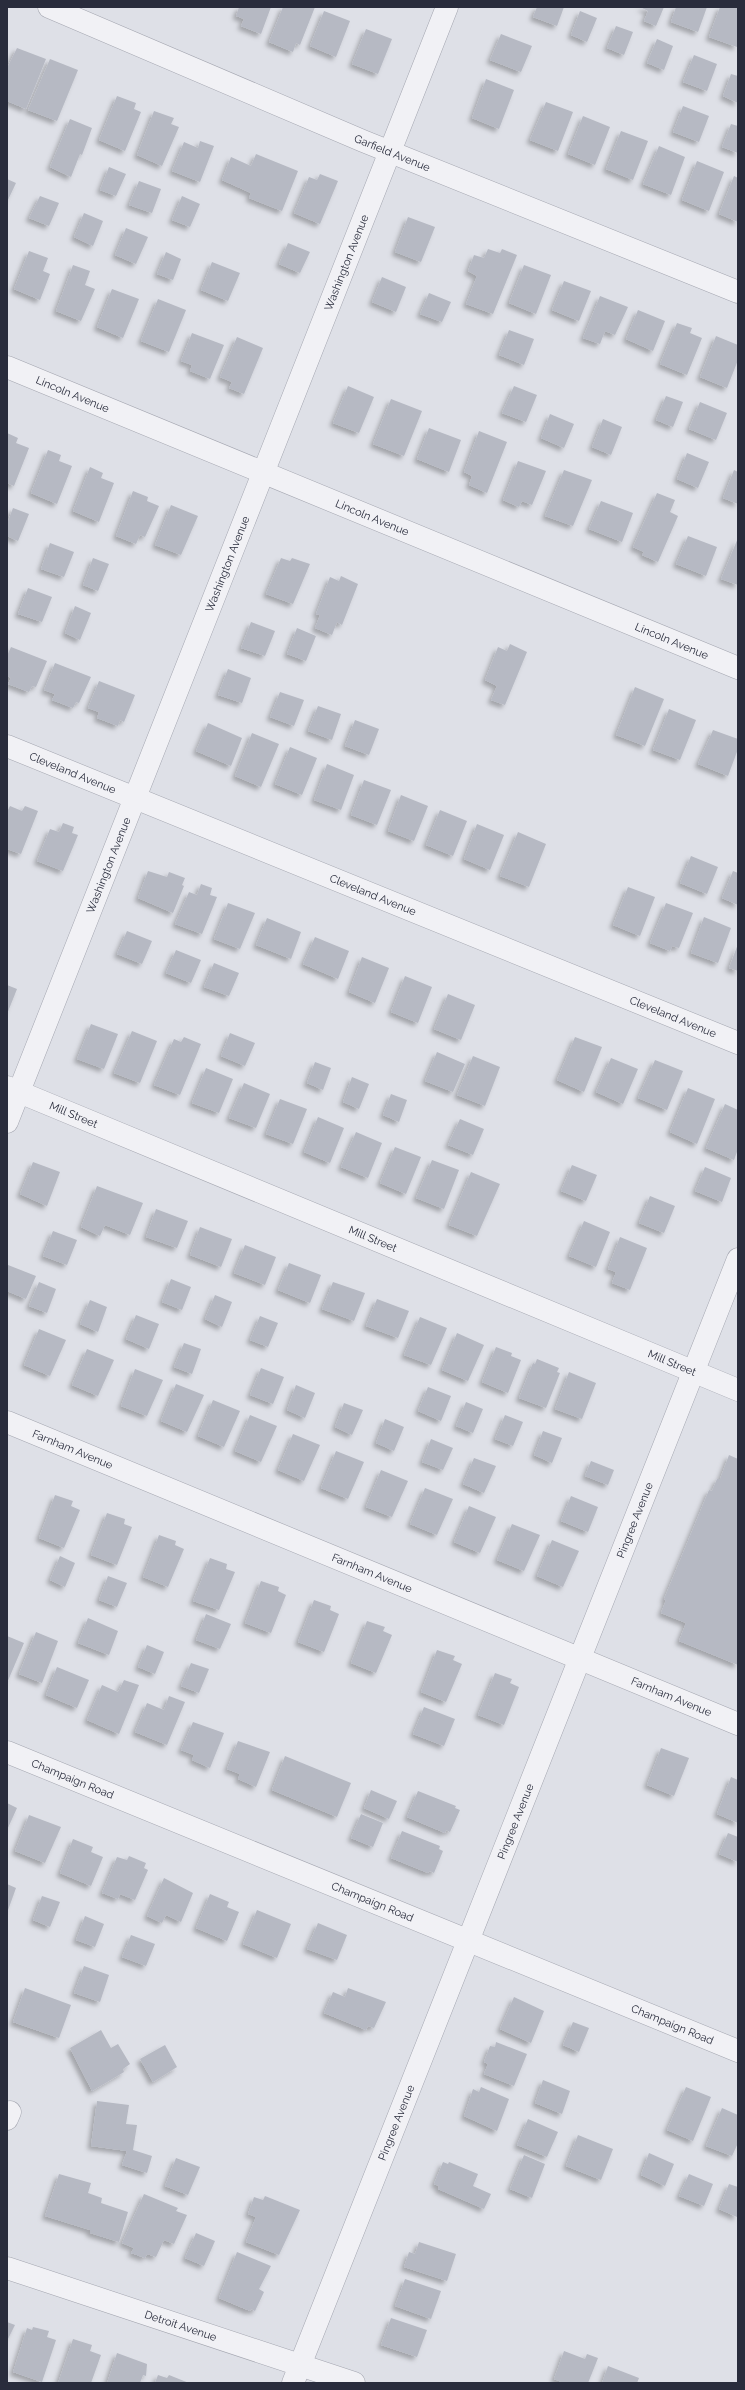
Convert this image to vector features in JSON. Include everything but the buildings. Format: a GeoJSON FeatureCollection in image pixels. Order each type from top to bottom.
{"type":"FeatureCollection","features":[{"type":"Feature","properties":{"kind":"street","name":"Garfield Avenue"},"geometry":{"type":"LineString","coordinates":[[49,7],[390,152],[738,292]]}},
{"type":"Feature","properties":{"kind":"street","name":"Washington Avenue"},"geometry":{"type":"LineString","coordinates":[[7,1122],[12,1089],[133,799],[447,7]]}},
{"type":"Feature","properties":{"kind":"street","name":"Lincoln Avenue"},"geometry":{"type":"LineString","coordinates":[[7,367],[738,668]]}},
{"type":"Feature","properties":{"kind":"street","name":"Cleveland Avenue"},"geometry":{"type":"LineString","coordinates":[[7,746],[133,799],[738,1043]]}},
{"type":"Feature","properties":{"kind":"street","name":"Mill Street"},"geometry":{"type":"LineString","coordinates":[[12,1089],[738,1390]]}},
{"type":"Feature","properties":{"kind":"street","name":"Pingree Avenue"},"geometry":{"type":"LineString","coordinates":[[296,2374],[469,1941],[738,1259]]}},
{"type":"Feature","properties":{"kind":"street","name":"Farnham Avenue"},"geometry":{"type":"LineString","coordinates":[[7,1422],[738,1724]]}},
{"type":"Feature","properties":{"kind":"street","name":"Champaign Road"},"geometry":{"type":"LineString","coordinates":[[7,1752],[738,2051]]}},
{"type":"Feature","properties":{"kind":"street","name":"Detroit Avenue"},"geometry":{"type":"LineString","coordinates":[[7,2268],[296,2374],[354,2383]]}}]}
